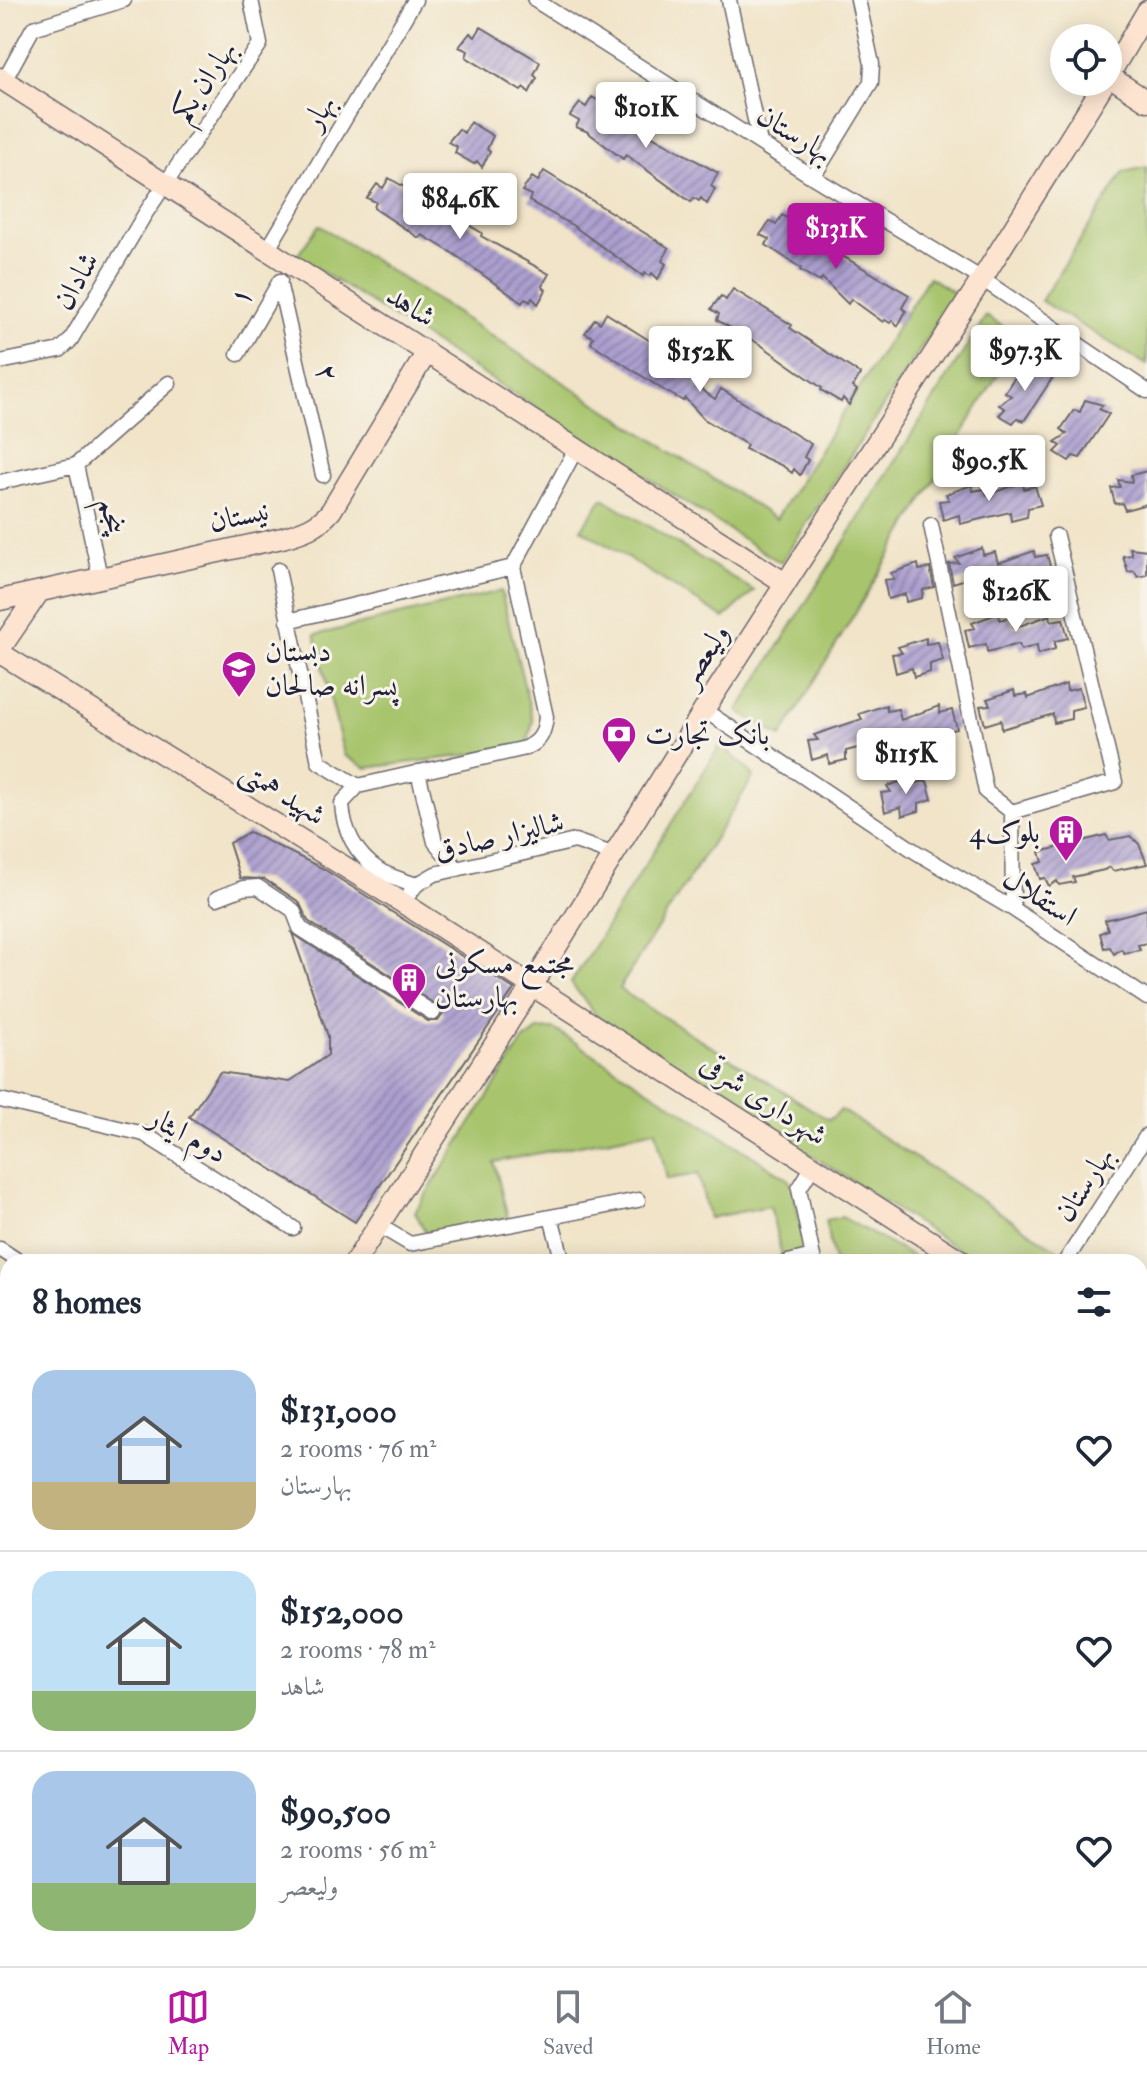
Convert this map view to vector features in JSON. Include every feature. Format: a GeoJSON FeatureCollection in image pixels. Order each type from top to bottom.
{"type":"FeatureCollection","features":[{"type":"Feature","properties":{"kind":"main road","name":"ولیعصر"},"geometry":{"type":"LineString","coordinates":[[1122,53],[1147,11]]}},
{"type":"Feature","properties":{"kind":"main road","name":"شاهد"},"geometry":{"type":"LineString","coordinates":[[1,79],[785,583]]}},
{"type":"Feature","properties":{"kind":"main road"},"geometry":{"type":"LineString","coordinates":[[1122,87],[1147,101]]}},
{"type":"Feature","properties":{"kind":"main road","name":"ولیعصر"},"geometry":{"type":"LineString","coordinates":[[360,1254],[1096,96]]}},
{"type":"Feature","properties":{"kind":"main road","name":"نيستان"},"geometry":{"type":"LineString","coordinates":[[0,600],[309,530],[322,522],[331,511],[427,352]]}},
{"type":"Feature","properties":{"kind":"main road"},"geometry":{"type":"LineString","coordinates":[[0,651],[39,592]]}},
{"type":"Feature","properties":{"kind":"main road","name":"شهید همتی"},"geometry":{"type":"LineString","coordinates":[[0,651],[532,986]]}},
{"type":"Feature","properties":{"kind":"main road","name":"شهرداری شرقی"},"geometry":{"type":"LineString","coordinates":[[532,986],[950,1254]]}},
{"type":"Feature","properties":{"kind":"street"},"geometry":{"type":"LineString","coordinates":[[1,79],[33,28],[124,0]]}},
{"type":"Feature","properties":{"kind":"street","name":"بهاران یکم"},"geometry":{"type":"LineString","coordinates":[[166,184],[260,44],[251,0]]}},
{"type":"Feature","properties":{"kind":"street","name":"بهار"},"geometry":{"type":"LineString","coordinates":[[268,249],[415,0]]}},
{"type":"Feature","properties":{"kind":"street","name":"بهارستان"},"geometry":{"type":"LineString","coordinates":[[535,0],[813,177],[982,279],[1147,391]]}},
{"type":"Feature","properties":{"kind":"street"},"geometry":{"type":"LineString","coordinates":[[729,0],[760,143]]}},
{"type":"Feature","properties":{"kind":"street"},"geometry":{"type":"LineString","coordinates":[[813,177],[871,82],[872,64],[858,0]]}},
{"type":"Feature","properties":{"kind":"street","name":"شادان"},"geometry":{"type":"LineString","coordinates":[[0,362],[60,350],[70,341],[166,184]]}},
{"type":"Feature","properties":{"kind":"street","name":"۱"},"geometry":{"type":"LineString","coordinates":[[238,354],[290,264]]}},
{"type":"Feature","properties":{"kind":"street","name":"۲"},"geometry":{"type":"LineString","coordinates":[[279,282],[323,475]]}},
{"type":"Feature","properties":{"kind":"street"},"geometry":{"type":"LineString","coordinates":[[0,482],[76,465],[169,383]]}},
{"type":"Feature","properties":{"kind":"street"},"geometry":{"type":"LineString","coordinates":[[416,885],[379,870],[358,850],[342,820],[342,803],[358,786],[538,743],[546,717],[513,567],[576,449]]}},
{"type":"Feature","properties":{"kind":"street","name":"پنجم"},"geometry":{"type":"LineString","coordinates":[[76,465],[100,577]]}},
{"type":"Feature","properties":{"kind":"street"},"geometry":{"type":"LineString","coordinates":[[931,525],[986,792],[1012,812]]}},
{"type":"Feature","properties":{"kind":"street"},"geometry":{"type":"LineString","coordinates":[[1012,812],[1115,782],[1056,536]]}},
{"type":"Feature","properties":{"kind":"street"},"geometry":{"type":"LineString","coordinates":[[288,621],[513,567]]}},
{"type":"Feature","properties":{"kind":"street"},"geometry":{"type":"LineString","coordinates":[[278,570],[319,762],[358,786]]}},
{"type":"Feature","properties":{"kind":"street","name":"استقلال"},"geometry":{"type":"LineString","coordinates":[[704,710],[916,852],[1013,909],[1147,998]]}},
{"type":"Feature","properties":{"kind":"street"},"geometry":{"type":"LineString","coordinates":[[418,772],[435,842],[457,869]]}},
{"type":"Feature","properties":{"kind":"street"},"geometry":{"type":"LineString","coordinates":[[1012,812],[1013,909]]}},
{"type":"Feature","properties":{"kind":"street","name":"شالیزار صادق"},"geometry":{"type":"LineString","coordinates":[[403,903],[416,885],[435,874],[575,841],[615,855]]}},
{"type":"Feature","properties":{"kind":"street"},"geometry":{"type":"LineString","coordinates":[[217,898],[243,888],[258,887],[293,910],[300,928],[433,1013]]}},
{"type":"Feature","properties":{"kind":"street","name":"دوم ایثار"},"geometry":{"type":"LineString","coordinates":[[0,1100],[144,1134],[293,1228]]}},
{"type":"Feature","properties":{"kind":"street","name":"بهارستان"},"geometry":{"type":"LineString","coordinates":[[1070,1254],[1147,1135]]}},
{"type":"Feature","properties":{"kind":"street"},"geometry":{"type":"LineString","coordinates":[[812,1254],[799,1189],[813,1166]]}},
{"type":"Feature","properties":{"kind":"street"},"geometry":{"type":"LineString","coordinates":[[378,1225],[410,1244],[638,1200]]}},
{"type":"Feature","properties":{"kind":"street"},"geometry":{"type":"LineString","coordinates":[[551,1217],[561,1254]]}},
{"type":"Feature","properties":{"kind":"green space"},"geometry":{"type":"Polygon","coordinates":[[[1147,167],[1147,365],[1041,301],[1124,172],[1147,167]]]}},
{"type":"Feature","properties":{"kind":"green space"},"geometry":{"type":"Polygon","coordinates":[[[319,225],[776,519],[929,277],[956,294],[781,563],[297,256],[319,225]]]}},
{"type":"Feature","properties":{"kind":"green space"},"geometry":{"type":"Polygon","coordinates":[[[986,316],[1020,337],[781,737],[738,711],[986,316]]]}},
{"type":"Feature","properties":{"kind":"green space"},"geometry":{"type":"Polygon","coordinates":[[[603,498],[754,591],[724,618],[581,529],[603,498]]]}},
{"type":"Feature","properties":{"kind":"green space"},"geometry":{"type":"Polygon","coordinates":[[[501,591],[533,721],[526,748],[366,768],[344,755],[315,635],[501,591]]]}},
{"type":"Feature","properties":{"kind":"green space"},"geometry":{"type":"Polygon","coordinates":[[[721,744],[754,776],[619,989],[829,1120],[841,1110],[1061,1252],[966,1254],[598,1018],[571,983],[721,744]]]}},
{"type":"Feature","properties":{"kind":"green space"},"geometry":{"type":"Polygon","coordinates":[[[554,1029],[787,1178],[793,1187],[806,1253],[781,1254],[770,1206],[709,1218],[698,1174],[667,1179],[656,1130],[494,1162],[508,1218],[426,1233],[415,1212],[523,1041],[538,1030],[554,1029]]]}},
{"type":"Feature","properties":{"kind":"green space"},"geometry":{"type":"Polygon","coordinates":[[[842,1217],[908,1254],[832,1254],[825,1220],[842,1217]]]}},
{"type":"Feature","properties":{"kind":"building"},"geometry":{"type":"Polygon","coordinates":[[[481,27],[540,62],[534,75],[537,78],[529,93],[524,87],[521,91],[466,57],[468,51],[459,47],[470,33],[475,37],[481,27]]]}},
{"type":"Feature","properties":{"kind":"building"},"geometry":{"type":"Polygon","coordinates":[[[592,97],[649,130],[647,133],[718,173],[711,186],[715,189],[707,204],[701,198],[699,201],[694,198],[691,202],[626,155],[623,159],[576,127],[579,121],[570,116],[580,103],[586,107],[592,97]]]}},
{"type":"Feature","properties":{"kind":"building"},"geometry":{"type":"Polygon","coordinates":[[[470,122],[493,136],[487,149],[490,152],[482,167],[477,161],[474,164],[455,153],[457,147],[448,142],[459,129],[464,133],[470,122]]]}},
{"type":"Feature","properties":{"kind":"building"},"geometry":{"type":"Polygon","coordinates":[[[544,171],[669,248],[662,261],[666,264],[658,279],[652,273],[643,276],[572,225],[529,201],[531,195],[522,191],[532,177],[538,181],[544,171]]]}},
{"type":"Feature","properties":{"kind":"building"},"geometry":{"type":"Polygon","coordinates":[[[389,178],[482,233],[481,236],[549,274],[542,286],[546,290],[538,304],[532,298],[530,302],[525,298],[522,303],[454,254],[422,235],[419,238],[374,208],[376,202],[367,198],[377,184],[383,188],[389,178]]]}},
{"type":"Feature","properties":{"kind":"building"},"geometry":{"type":"Polygon","coordinates":[[[782,215],[805,228],[803,233],[909,295],[902,308],[906,311],[898,326],[892,320],[890,323],[883,322],[851,299],[848,304],[822,278],[820,282],[766,245],[769,239],[760,235],[770,221],[776,225],[782,215]]]}},
{"type":"Feature","properties":{"kind":"building"},"geometry":{"type":"Polygon","coordinates":[[[733,289],[792,325],[790,328],[860,374],[853,387],[857,390],[849,405],[843,398],[841,402],[821,390],[761,345],[717,320],[719,314],[711,309],[721,296],[726,300],[733,289]]]}},
{"type":"Feature","properties":{"kind":"building"},"geometry":{"type":"Polygon","coordinates":[[[606,313],[701,373],[695,385],[715,399],[721,389],[811,444],[804,457],[808,460],[800,475],[794,469],[792,473],[745,449],[747,445],[704,419],[685,398],[683,401],[662,389],[591,343],[593,337],[585,333],[595,319],[600,323],[606,313]]]}},
{"type":"Feature","properties":{"kind":"building"},"geometry":{"type":"Polygon","coordinates":[[[1029,363],[1047,367],[1043,371],[1053,377],[1024,421],[1017,418],[1013,423],[999,415],[1005,409],[999,405],[1011,396],[1005,392],[1018,372],[1024,375],[1029,363]]]}},
{"type":"Feature","properties":{"kind":"building"},"geometry":{"type":"Polygon","coordinates":[[[1085,400],[1103,405],[1099,409],[1109,414],[1080,458],[1073,456],[1069,461],[1055,452],[1061,446],[1055,442],[1067,434],[1061,429],[1074,410],[1080,412],[1085,400]]]}},
{"type":"Feature","properties":{"kind":"building"},"geometry":{"type":"Polygon","coordinates":[[[1147,471],[1147,504],[1125,510],[1122,503],[1115,504],[1111,488],[1120,487],[1118,480],[1132,482],[1131,475],[1147,471]]]}},
{"type":"Feature","properties":{"kind":"building"},"geometry":{"type":"Polygon","coordinates":[[[1023,482],[1024,489],[1035,486],[1041,505],[1028,508],[1027,517],[1011,521],[1010,512],[960,524],[959,515],[943,520],[939,501],[949,500],[946,494],[972,485],[973,491],[985,489],[987,495],[1023,482]]]}},
{"type":"Feature","properties":{"kind":"building"},"geometry":{"type":"Polygon","coordinates":[[[982,548],[983,555],[995,552],[998,563],[1034,551],[1035,557],[1047,555],[1052,573],[1039,577],[1039,585],[1022,589],[1021,581],[1005,586],[1003,579],[970,587],[969,578],[953,583],[949,564],[959,563],[955,558],[982,548]]]}},
{"type":"Feature","properties":{"kind":"building"},"geometry":{"type":"Polygon","coordinates":[[[1130,548],[1147,550],[1147,575],[1138,577],[1134,571],[1128,572],[1123,556],[1132,555],[1130,548]]]}},
{"type":"Feature","properties":{"kind":"building"},"geometry":{"type":"Polygon","coordinates":[[[918,564],[919,570],[930,568],[934,587],[923,590],[922,598],[906,602],[905,594],[888,599],[884,580],[894,579],[891,573],[918,564]]]}},
{"type":"Feature","properties":{"kind":"building"},"geometry":{"type":"Polygon","coordinates":[[[999,613],[1000,620],[1011,617],[1014,628],[1050,615],[1051,621],[1063,619],[1068,638],[1055,641],[1055,649],[1038,654],[1037,645],[1021,650],[1019,644],[987,652],[986,644],[969,648],[965,630],[975,628],[972,623],[999,613]]]}},
{"type":"Feature","properties":{"kind":"building"},"geometry":{"type":"Polygon","coordinates":[[[926,638],[926,644],[938,642],[943,660],[930,664],[930,672],[914,677],[912,668],[896,673],[892,654],[902,653],[898,647],[926,638]]]}},
{"type":"Feature","properties":{"kind":"building"},"geometry":{"type":"Polygon","coordinates":[[[1066,684],[1067,691],[1079,688],[1084,707],[1071,710],[1071,719],[1054,723],[1053,714],[1002,729],[1001,720],[985,725],[980,706],[990,705],[987,699],[1014,690],[1015,696],[1027,694],[1028,698],[1066,684]]]}},
{"type":"Feature","properties":{"kind":"building"},"geometry":{"type":"Polygon","coordinates":[[[886,705],[887,711],[898,709],[901,720],[939,706],[940,713],[952,710],[957,729],[944,732],[944,741],[927,745],[926,737],[910,741],[908,735],[846,751],[846,760],[829,764],[828,755],[812,760],[808,741],[818,740],[814,735],[862,719],[859,714],[886,705]]]}},
{"type":"Feature","properties":{"kind":"building"},"geometry":{"type":"Polygon","coordinates":[[[914,777],[915,783],[927,781],[932,799],[919,803],[919,811],[902,816],[901,807],[885,812],[881,793],[891,792],[887,786],[914,777]]]}},
{"type":"Feature","properties":{"kind":"building","name":"مجتمع مسکونی بهارستان"},"geometry":{"type":"Polygon","coordinates":[[[249,832],[322,868],[514,989],[355,1222],[189,1117],[220,1072],[289,1082],[328,1055],[328,1036],[292,933],[428,1021],[438,1021],[443,1014],[442,1009],[308,921],[299,902],[264,879],[240,878],[229,843],[249,832]]]}},
{"type":"Feature","properties":{"kind":"building"},"geometry":{"type":"Polygon","coordinates":[[[1106,835],[1109,840],[1131,836],[1139,844],[1147,864],[1113,871],[1110,867],[1073,877],[1075,882],[1059,885],[1057,881],[1049,886],[1045,878],[1040,879],[1035,864],[1043,862],[1040,852],[1106,835]]]}},
{"type":"Feature","properties":{"kind":"building"},"geometry":{"type":"Polygon","coordinates":[[[1147,909],[1147,943],[1138,945],[1140,950],[1124,953],[1121,949],[1114,954],[1110,947],[1104,948],[1100,933],[1108,930],[1105,920],[1147,909]]]}},
{"type":"Feature","properties":{"kind":"place","name":"دبستان پسرانه صالحان"},"geometry":{"type":"Point","coordinates":[239,699]}},
{"type":"Feature","properties":{"kind":"place","name":"بانک تجارت"},"geometry":{"type":"Point","coordinates":[619,765]}},
{"type":"Feature","properties":{"kind":"place","name":"بلوک4"},"geometry":{"type":"Point","coordinates":[1066,863]}},
{"type":"Feature","properties":{"kind":"place","name":"مجتمع مسکونی بهارستان"},"geometry":{"type":"Point","coordinates":[409,1011]}}]}
